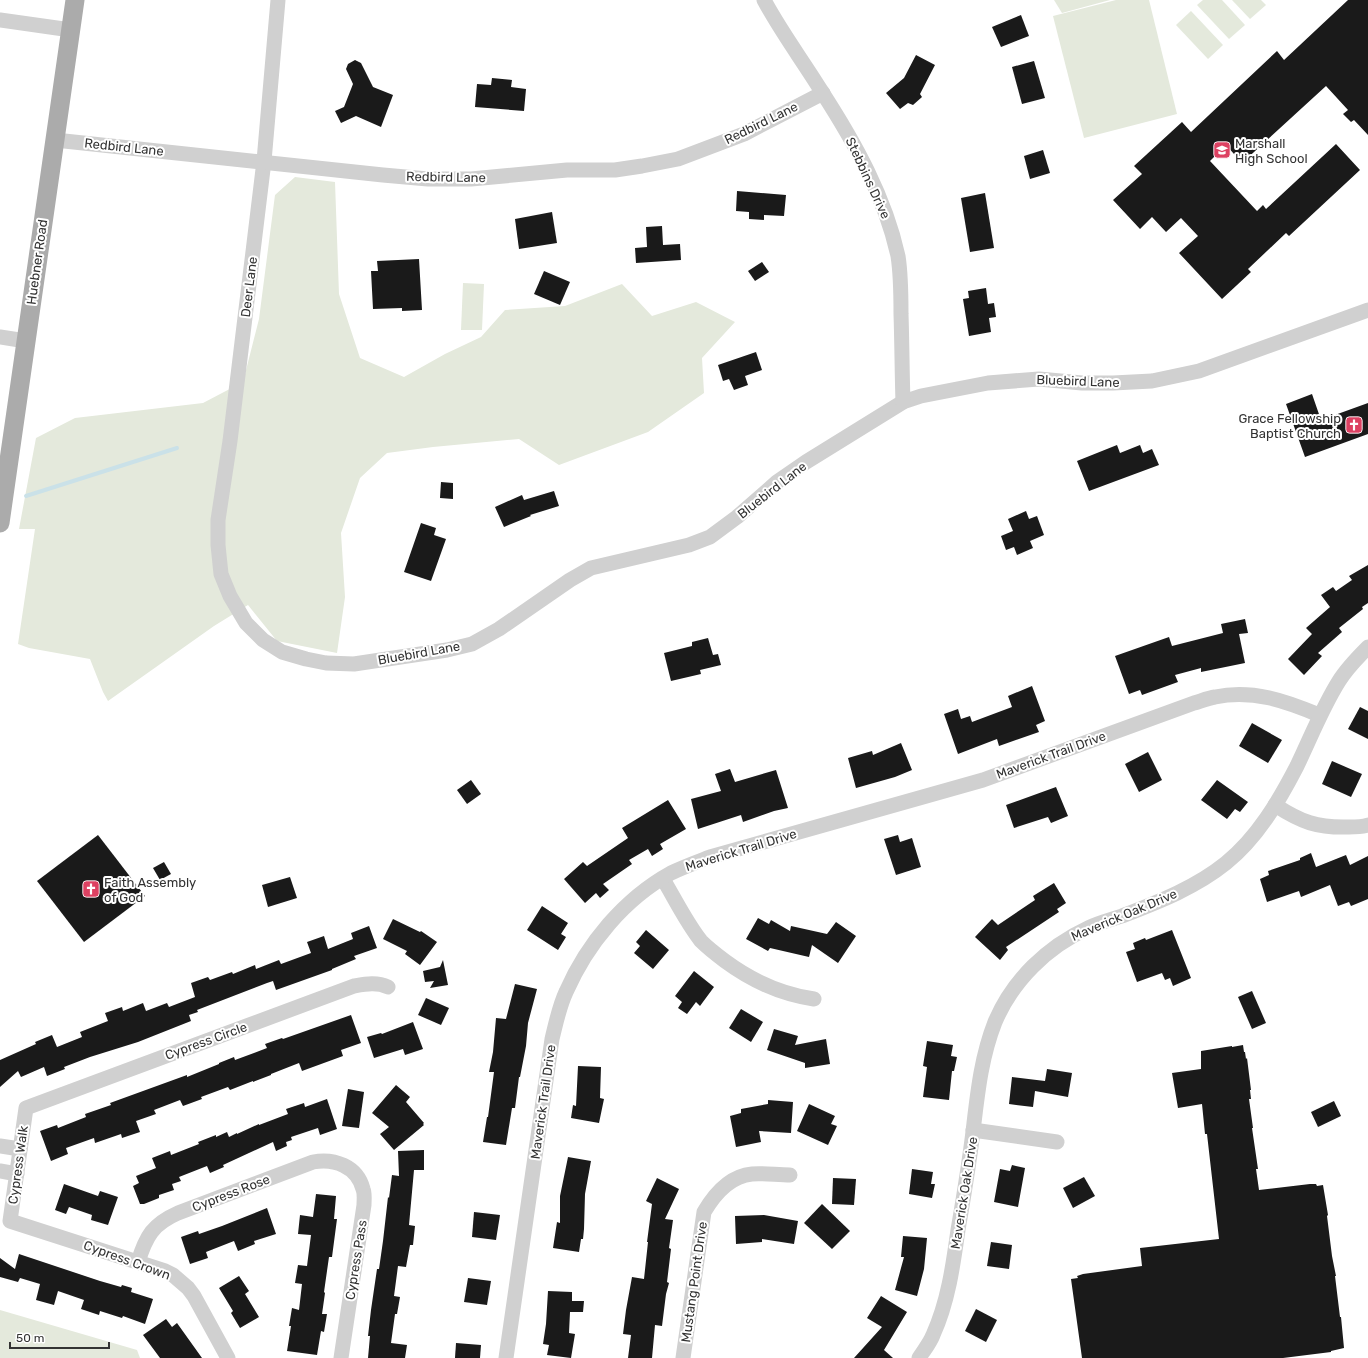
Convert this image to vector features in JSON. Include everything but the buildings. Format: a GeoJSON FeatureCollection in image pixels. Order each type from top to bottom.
{"type":"FeatureCollection","features":[{"type":"Feature","properties":{"kind":"main road","name":"Huebner Road"},"geometry":{"type":"LineString","coordinates":[[0,523],[75,0]]}},
{"type":"Feature","properties":{"kind":"street","name":"Deer Lane"},"geometry":{"type":"LineString","coordinates":[[221,574],[218,545],[218,520],[231,433],[264,161],[278,0]]}},
{"type":"Feature","properties":{"kind":"street","name":"Stebbins Drive"},"geometry":{"type":"LineString","coordinates":[[764,0],[774,19],[823,93],[868,173],[881,200],[891,229],[898,258],[903,402]]}},
{"type":"Feature","properties":{"kind":"street"},"geometry":{"type":"LineString","coordinates":[[0,20],[71,30]]}},
{"type":"Feature","properties":{"kind":"street","name":"Redbird Lane"},"geometry":{"type":"LineString","coordinates":[[55,140],[428,179],[472,180],[567,170],[615,170],[678,158],[744,134],[823,93]]}},
{"type":"Feature","properties":{"kind":"street","name":"Bluebird Lane"},"geometry":{"type":"LineString","coordinates":[[221,574],[230,596],[246,624],[263,640],[282,652],[300,658],[326,663],[354,664],[447,650],[472,644],[499,629],[564,584],[591,568],[689,545],[710,537],[737,517],[777,482],[903,402],[921,396],[988,383],[1038,379],[1082,383],[1152,381],[1199,371],[1368,310]]}},
{"type":"Feature","properties":{"kind":"street"},"geometry":{"type":"LineString","coordinates":[[0,337],[26,341]]}},
{"type":"Feature","properties":{"kind":"street","name":"Maverick Oak Drive"},"geometry":{"type":"LineString","coordinates":[[919,1358],[932,1337],[942,1312],[951,1277],[981,1068],[996,1021],[1008,996],[1028,971],[1060,943],[1089,927],[1174,895],[1200,882],[1227,862],[1261,826],[1275,805],[1297,765],[1319,715],[1340,680],[1356,659],[1368,647]]}},
{"type":"Feature","properties":{"kind":"street","name":"Maverick Trail Drive"},"geometry":{"type":"LineString","coordinates":[[506,1358],[552,1039],[558,1014],[578,968],[606,928],[626,907],[663,878],[690,864],[710,857],[983,780],[1187,706],[1216,697],[1258,696],[1292,703],[1319,715]]}},
{"type":"Feature","properties":{"kind":"street"},"geometry":{"type":"LineString","coordinates":[[1275,805],[1294,818],[1313,824],[1336,827],[1368,825]]}},
{"type":"Feature","properties":{"kind":"street"},"geometry":{"type":"LineString","coordinates":[[663,878],[686,919],[702,941],[716,955],[756,981],[780,991],[814,999]]}},
{"type":"Feature","properties":{"kind":"street","name":"Cypress Circle"},"geometry":{"type":"LineString","coordinates":[[26,1108],[354,986],[370,983],[382,984],[388,987]]}},
{"type":"Feature","properties":{"kind":"street","name":"Cypress Walk"},"geometry":{"type":"LineString","coordinates":[[10,1221],[26,1108]]}},
{"type":"Feature","properties":{"kind":"street"},"geometry":{"type":"LineString","coordinates":[[973,1130],[1057,1142]]}},
{"type":"Feature","properties":{"kind":"street"},"geometry":{"type":"LineString","coordinates":[[0,1146],[20,1149]]}},
{"type":"Feature","properties":{"kind":"street","name":"Cypress Rose"},"geometry":{"type":"LineString","coordinates":[[138,1262],[142,1248],[151,1232],[164,1219],[178,1212],[313,1162],[331,1160],[348,1167]]}},
{"type":"Feature","properties":{"kind":"street","name":"Cypress Pass"},"geometry":{"type":"LineString","coordinates":[[341,1358],[364,1204],[364,1191],[362,1185],[348,1167]]}},
{"type":"Feature","properties":{"kind":"street"},"geometry":{"type":"LineString","coordinates":[[0,1171],[17,1174]]}},
{"type":"Feature","properties":{"kind":"street","name":"Mustang Point Drive"},"geometry":{"type":"LineString","coordinates":[[683,1358],[704,1212],[713,1197],[738,1177],[751,1174],[790,1175]]}},
{"type":"Feature","properties":{"kind":"street","name":"Cypress Crown"},"geometry":{"type":"LineString","coordinates":[[10,1221],[138,1262],[173,1275],[188,1288],[194,1296],[228,1358]]}},
{"type":"Feature","properties":{"kind":"shaded area"},"geometry":{"type":"Polygon","coordinates":[[[1054,0],[1110,0],[1062,13],[1054,0]]]}},
{"type":"Feature","properties":{"kind":"shaded area"},"geometry":{"type":"Polygon","coordinates":[[[1116,0],[1149,0],[1177,114],[1084,138],[1053,16],[1116,0]]]}},
{"type":"Feature","properties":{"kind":"shaded area"},"geometry":{"type":"Polygon","coordinates":[[[1203,0],[1222,0],[1245,25],[1229,39],[1197,5],[1203,0]]]}},
{"type":"Feature","properties":{"kind":"shaded area"},"geometry":{"type":"Polygon","coordinates":[[[1232,0],[1261,0],[1266,5],[1250,19],[1232,0]]]}},
{"type":"Feature","properties":{"kind":"shaded area"},"geometry":{"type":"Polygon","coordinates":[[[1191,11],[1223,45],[1208,59],[1176,25],[1191,11]]]}},
{"type":"Feature","properties":{"kind":"shaded area"},"geometry":{"type":"Polygon","coordinates":[[[295,177],[335,182],[339,294],[360,358],[404,377],[445,354],[481,337],[505,310],[565,306],[622,284],[652,316],[696,302],[735,322],[702,358],[704,393],[648,432],[559,465],[519,439],[387,453],[360,478],[341,533],[345,597],[337,653],[277,641],[248,605],[214,626],[108,701],[90,659],[29,648],[18,644],[35,529],[19,529],[36,438],[75,418],[203,403],[243,382],[259,319],[275,195],[295,177]]]}},
{"type":"Feature","properties":{"kind":"shaded area"},"geometry":{"type":"Polygon","coordinates":[[[463,283],[484,284],[482,330],[461,330],[463,283]]]}},
{"type":"Feature","properties":{"kind":"shaded area"},"geometry":{"type":"Polygon","coordinates":[[[0,1310],[137,1350],[140,1358],[0,1358],[0,1310]]]}},
{"type":"Feature","properties":{"kind":"waterway"},"geometry":{"type":"LineString","coordinates":[[26,496],[177,448]]}},
{"type":"Feature","properties":{"kind":"place","name":"Marshall High School"},"geometry":{"type":"Point","coordinates":[1222,150]}},
{"type":"Feature","properties":{"kind":"place","name":"Grace Fellowship Baptist Church"},"geometry":{"type":"Point","coordinates":[1354,425]}},
{"type":"Feature","properties":{"kind":"place","name":"Faith Assembly of God"},"geometry":{"type":"Point","coordinates":[91,889]}}]}
